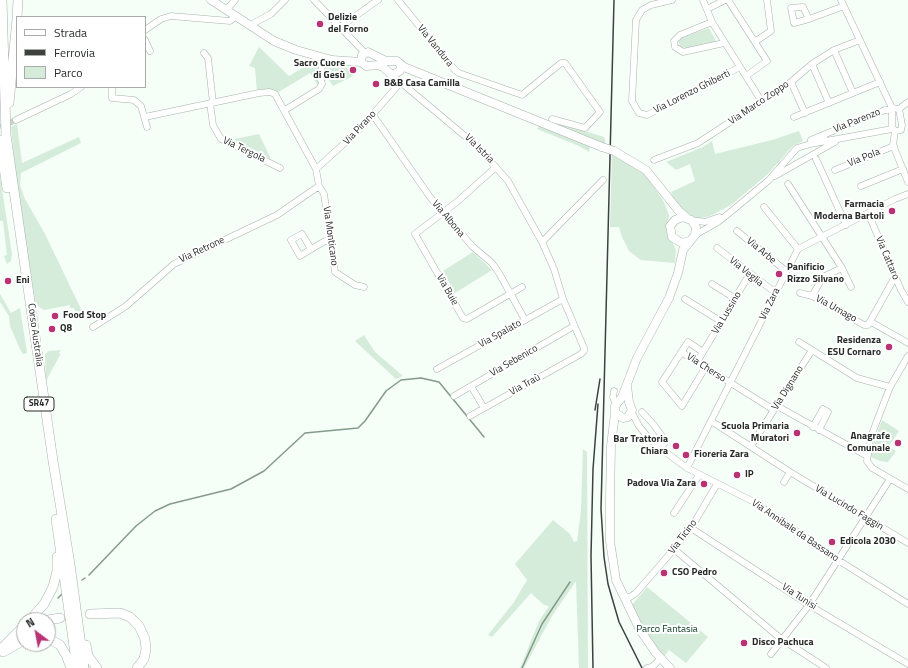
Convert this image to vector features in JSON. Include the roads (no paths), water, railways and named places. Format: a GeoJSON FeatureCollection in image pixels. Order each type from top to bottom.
{"type":"FeatureCollection","features":[{"type":"Feature","properties":{"kind":"highway","name":"Corso Australia"},"geometry":{"type":"LineString","coordinates":[[2,0],[4,122],[54,468],[70,564],[84,668]]}},
{"type":"Feature","properties":{"kind":"highway","name":"SR47"},"geometry":{"type":"LineString","coordinates":[[17,16],[18,0]]}},
{"type":"Feature","properties":{"kind":"highway","name":"SR47"},"geometry":{"type":"LineString","coordinates":[[9,157],[9,103],[16,29]]}},
{"type":"Feature","properties":{"kind":"highway","name":"Corso Australia"},"geometry":{"type":"LineString","coordinates":[[0,140],[57,522],[77,668]]}},
{"type":"Feature","properties":{"kind":"highway"},"geometry":{"type":"LineString","coordinates":[[36,612],[48,597],[55,582],[57,566],[57,522]]}},
{"type":"Feature","properties":{"kind":"highway"},"geometry":{"type":"LineString","coordinates":[[70,564],[86,648],[92,664],[97,668]]}},
{"type":"Feature","properties":{"kind":"highway"},"geometry":{"type":"LineString","coordinates":[[90,614],[120,613],[130,617],[139,626],[145,639],[146,649],[144,658],[137,668]]}},
{"type":"Feature","properties":{"kind":"highway"},"geometry":{"type":"LineString","coordinates":[[56,619],[60,618]]}},
{"type":"Feature","properties":{"kind":"highway"},"geometry":{"type":"LineString","coordinates":[[0,650],[16,638]]}},
{"type":"Feature","properties":{"kind":"highway"},"geometry":{"type":"LineString","coordinates":[[0,654],[16,639]]}},
{"type":"Feature","properties":{"kind":"highway"},"geometry":{"type":"LineString","coordinates":[[56,643],[60,645],[66,655],[71,668]]}},
{"type":"Feature","properties":{"kind":"main road"},"geometry":{"type":"LineString","coordinates":[[211,0],[274,41],[302,52],[324,58],[361,62],[366,66],[378,64],[390,72],[400,72],[401,66]]}},
{"type":"Feature","properties":{"kind":"main road"},"geometry":{"type":"LineString","coordinates":[[361,62],[362,56],[369,54],[391,61],[397,61],[401,66],[614,151],[646,170],[658,182],[666,196],[673,214],[670,230],[675,240],[680,262]]}},
{"type":"Feature","properties":{"kind":"main road"},"geometry":{"type":"LineString","coordinates":[[369,54],[374,60],[372,65]]}},
{"type":"Feature","properties":{"kind":"main road"},"geometry":{"type":"LineString","coordinates":[[390,72],[387,65],[391,61]]}},
{"type":"Feature","properties":{"kind":"main road"},"geometry":{"type":"LineString","coordinates":[[666,196],[696,227],[692,238],[683,250],[672,291],[638,358],[622,402],[614,408],[615,413],[610,500],[610,541],[616,580],[623,596],[640,630],[670,668]]}},
{"type":"Feature","properties":{"kind":"main road"},"geometry":{"type":"LineString","coordinates":[[672,223],[679,218],[689,219]]}},
{"type":"Feature","properties":{"kind":"main road"},"geometry":{"type":"LineString","coordinates":[[675,240],[682,243],[692,238]]}},
{"type":"Feature","properties":{"kind":"main road"},"geometry":{"type":"LineString","coordinates":[[613,431],[627,416],[632,407],[622,402]]}},
{"type":"Feature","properties":{"kind":"main road","name":"Via Annibale da Bassano"},"geometry":{"type":"LineString","coordinates":[[615,413],[627,416]]}},
{"type":"Feature","properties":{"kind":"street"},"geometry":{"type":"LineString","coordinates":[[229,7],[235,0]]}},
{"type":"Feature","properties":{"kind":"street"},"geometry":{"type":"LineString","coordinates":[[254,23],[271,14],[285,0]]}},
{"type":"Feature","properties":{"kind":"street"},"geometry":{"type":"LineString","coordinates":[[314,0],[369,54]]}},
{"type":"Feature","properties":{"kind":"street"},"geometry":{"type":"LineString","coordinates":[[340,27],[378,0]]}},
{"type":"Feature","properties":{"kind":"street","name":"Via Vandura"},"geometry":{"type":"LineString","coordinates":[[398,0],[459,73],[522,95],[562,63],[565,63],[600,112],[585,128],[552,119]]}},
{"type":"Feature","properties":{"kind":"street","name":"Via Lorenzo Ghiberti"},"geometry":{"type":"LineString","coordinates":[[672,0],[651,5],[642,10],[636,20],[632,101],[638,113],[647,115],[740,67]]}},
{"type":"Feature","properties":{"kind":"street"},"geometry":{"type":"LineString","coordinates":[[703,0],[712,22],[724,43],[762,102]]}},
{"type":"Feature","properties":{"kind":"street"},"geometry":{"type":"LineString","coordinates":[[707,9],[725,0]]}},
{"type":"Feature","properties":{"kind":"street"},"geometry":{"type":"LineString","coordinates":[[728,0],[767,61],[746,76]]}},
{"type":"Feature","properties":{"kind":"street"},"geometry":{"type":"LineString","coordinates":[[756,42],[771,31],[767,0]]}},
{"type":"Feature","properties":{"kind":"street"},"geometry":{"type":"LineString","coordinates":[[809,19],[842,3],[892,109],[894,146],[905,170],[908,182]]}},
{"type":"Feature","properties":{"kind":"street"},"geometry":{"type":"LineString","coordinates":[[146,29],[161,19],[171,16],[230,21],[235,17]]}},
{"type":"Feature","properties":{"kind":"street"},"geometry":{"type":"LineString","coordinates":[[712,22],[680,35],[674,41],[675,46],[683,52],[724,43]]}},
{"type":"Feature","properties":{"kind":"street","name":"Via Marco Zoppo"},"geometry":{"type":"LineString","coordinates":[[654,160],[698,143],[762,102],[791,82],[812,64],[834,50],[860,40]]}},
{"type":"Feature","properties":{"kind":"street"},"geometry":{"type":"LineString","coordinates":[[146,42],[150,51]]}},
{"type":"Feature","properties":{"kind":"street"},"geometry":{"type":"LineString","coordinates":[[834,50],[854,93]]}},
{"type":"Feature","properties":{"kind":"street","name":"Via Tergola"},"geometry":{"type":"LineString","coordinates":[[204,53],[208,58],[213,125],[220,139],[280,168]]}},
{"type":"Feature","properties":{"kind":"street"},"geometry":{"type":"LineString","coordinates":[[285,110],[320,89],[322,84],[320,76],[324,58]]}},
{"type":"Feature","properties":{"kind":"street"},"geometry":{"type":"LineString","coordinates":[[812,64],[829,103]]}},
{"type":"Feature","properties":{"kind":"street","name":"Via Istria"},"geometry":{"type":"LineString","coordinates":[[390,72],[478,147],[496,167],[518,196],[542,242],[563,299],[584,348],[584,352],[581,354]]}},
{"type":"Feature","properties":{"kind":"street","name":"Via Pirano"},"geometry":{"type":"LineString","coordinates":[[316,169],[345,144],[373,115],[401,82]]}},
{"type":"Feature","properties":{"kind":"street"},"geometry":{"type":"LineString","coordinates":[[791,82],[805,113]]}},
{"type":"Feature","properties":{"kind":"street"},"geometry":{"type":"LineString","coordinates":[[794,117],[880,82]]}},
{"type":"Feature","properties":{"kind":"street"},"geometry":{"type":"LineString","coordinates":[[16,120],[71,94],[80,88]]}},
{"type":"Feature","properties":{"kind":"street"},"geometry":{"type":"LineString","coordinates":[[112,88],[112,98],[137,102],[145,117],[147,127]]}},
{"type":"Feature","properties":{"kind":"street"},"geometry":{"type":"LineString","coordinates":[[145,117],[270,92],[276,94],[316,169]]}},
{"type":"Feature","properties":{"kind":"street"},"geometry":{"type":"LineString","coordinates":[[892,109],[899,109],[908,102]]}},
{"type":"Feature","properties":{"kind":"street","name":"Via Parenzo"},"geometry":{"type":"LineString","coordinates":[[811,140],[885,110],[892,109]]}},
{"type":"Feature","properties":{"kind":"street"},"geometry":{"type":"LineString","coordinates":[[769,180],[797,148],[810,144],[840,140],[864,133],[893,130],[899,131],[905,129],[899,109]]}},
{"type":"Feature","properties":{"kind":"street","name":"Via Albona"},"geometry":{"type":"LineString","coordinates":[[373,115],[419,183],[472,246],[492,264],[525,320]]}},
{"type":"Feature","properties":{"kind":"street","name":"Via Parenzo"},"geometry":{"type":"LineString","coordinates":[[823,135],[826,142]]}},
{"type":"Feature","properties":{"kind":"street"},"geometry":{"type":"LineString","coordinates":[[692,238],[718,222],[769,180],[810,155],[840,140]]}},
{"type":"Feature","properties":{"kind":"street","name":"Via Pola"},"geometry":{"type":"LineString","coordinates":[[835,170],[894,146]]}},
{"type":"Feature","properties":{"kind":"street"},"geometry":{"type":"LineString","coordinates":[[816,159],[846,225]]}},
{"type":"Feature","properties":{"kind":"street"},"geometry":{"type":"LineString","coordinates":[[443,213],[496,167]]}},
{"type":"Feature","properties":{"kind":"street","name":"Via Monticano"},"geometry":{"type":"LineString","coordinates":[[316,169],[319,186],[324,194],[335,272],[355,285],[364,287]]}},
{"type":"Feature","properties":{"kind":"street"},"geometry":{"type":"LineString","coordinates":[[861,186],[905,170]]}},
{"type":"Feature","properties":{"kind":"street"},"geometry":{"type":"LineString","coordinates":[[542,242],[603,180]]}},
{"type":"Feature","properties":{"kind":"street"},"geometry":{"type":"LineString","coordinates":[[788,184],[842,268],[851,287]]}},
{"type":"Feature","properties":{"kind":"street","name":"Via Retrone"},"geometry":{"type":"LineString","coordinates":[[93,326],[126,306],[174,264],[276,215],[319,186]]}},
{"type":"Feature","properties":{"kind":"street"},"geometry":{"type":"LineString","coordinates":[[764,206],[798,249],[908,194]]}},
{"type":"Feature","properties":{"kind":"street"},"geometry":{"type":"LineString","coordinates":[[689,219],[705,222],[733,210]]}},
{"type":"Feature","properties":{"kind":"street","name":"Via Buie"},"geometry":{"type":"LineString","coordinates":[[443,213],[415,234],[463,318],[467,319],[522,287]]}},
{"type":"Feature","properties":{"kind":"street","name":"Via Cattaro"},"geometry":{"type":"LineString","coordinates":[[868,213],[900,290],[908,302]]}},
{"type":"Feature","properties":{"kind":"street","name":"Via Arbe"},"geometry":{"type":"LineString","coordinates":[[737,231],[786,272]]}},
{"type":"Feature","properties":{"kind":"street"},"geometry":{"type":"LineString","coordinates":[[311,249],[330,241]]}},
{"type":"Feature","properties":{"kind":"street","name":"Via Veglia"},"geometry":{"type":"LineString","coordinates":[[717,248],[749,275],[776,293]]}},
{"type":"Feature","properties":{"kind":"street","name":"Via Zara"},"geometry":{"type":"LineString","coordinates":[[687,468],[798,249]]}},
{"type":"Feature","properties":{"kind":"street"},"geometry":{"type":"LineString","coordinates":[[812,296],[823,277],[842,268]]}},
{"type":"Feature","properties":{"kind":"street","name":"Via Lussino"},"geometry":{"type":"LineString","coordinates":[[697,362],[749,275]]}},
{"type":"Feature","properties":{"kind":"street"},"geometry":{"type":"LineString","coordinates":[[895,277],[871,322],[908,343]]}},
{"type":"Feature","properties":{"kind":"street"},"geometry":{"type":"LineString","coordinates":[[712,284],[736,299]]}},
{"type":"Feature","properties":{"kind":"street"},"geometry":{"type":"LineString","coordinates":[[889,290],[894,288],[900,290]]}},
{"type":"Feature","properties":{"kind":"street","name":"Via Umago"},"geometry":{"type":"LineString","coordinates":[[800,293],[812,296],[864,325],[868,325],[871,322]]}},
{"type":"Feature","properties":{"kind":"street","name":"Via Spalato"},"geometry":{"type":"LineString","coordinates":[[437,369],[563,299]]}},
{"type":"Feature","properties":{"kind":"street"},"geometry":{"type":"LineString","coordinates":[[685,299],[722,322]]}},
{"type":"Feature","properties":{"kind":"street","name":"Via Sebenico"},"geometry":{"type":"LineString","coordinates":[[454,396],[574,326]]}},
{"type":"Feature","properties":{"kind":"street"},"geometry":{"type":"LineString","coordinates":[[703,352],[688,342],[662,382],[682,406],[706,368]]}},
{"type":"Feature","properties":{"kind":"street"},"geometry":{"type":"LineString","coordinates":[[799,342],[857,378],[890,387]]}},
{"type":"Feature","properties":{"kind":"street","name":"Via Dignano"},"geometry":{"type":"LineString","coordinates":[[751,446],[812,350]]}},
{"type":"Feature","properties":{"kind":"street","name":"Via Cherso"},"geometry":{"type":"LineString","coordinates":[[681,352],[730,384],[867,456]]}},
{"type":"Feature","properties":{"kind":"street","name":"Via Traù"},"geometry":{"type":"LineString","coordinates":[[470,416],[581,354]]}},
{"type":"Feature","properties":{"kind":"street"},"geometry":{"type":"LineString","coordinates":[[908,356],[890,387],[870,439],[867,456],[867,461],[872,468],[908,489]]}},
{"type":"Feature","properties":{"kind":"street"},"geometry":{"type":"LineString","coordinates":[[471,386],[484,408]]}},
{"type":"Feature","properties":{"kind":"street"},"geometry":{"type":"LineString","coordinates":[[614,391],[613,397],[622,402]]}},
{"type":"Feature","properties":{"kind":"street"},"geometry":{"type":"LineString","coordinates":[[642,412],[664,439],[664,444],[660,448]]}},
{"type":"Feature","properties":{"kind":"street","name":"Via Annibale da Bassano"},"geometry":{"type":"LineString","coordinates":[[627,416],[660,448],[687,468],[754,502],[838,560],[908,604]]}},
{"type":"Feature","properties":{"kind":"street","name":"Via Lucindo Faggin"},"geometry":{"type":"LineString","coordinates":[[711,421],[790,472],[908,542]]}},
{"type":"Feature","properties":{"kind":"street"},"geometry":{"type":"LineString","coordinates":[[784,482],[790,472]]}},
{"type":"Feature","properties":{"kind":"street"},"geometry":{"type":"LineString","coordinates":[[674,513],[699,475]]}},
{"type":"Feature","properties":{"kind":"street"},"geometry":{"type":"LineString","coordinates":[[771,654],[809,605],[890,479]]}},
{"type":"Feature","properties":{"kind":"street","name":"Via Ticino"},"geometry":{"type":"LineString","coordinates":[[623,596],[630,597],[636,593],[674,549],[691,528],[717,484]]}},
{"type":"Feature","properties":{"kind":"street","name":"Via Tunisi"},"geometry":{"type":"LineString","coordinates":[[691,528],[809,605],[908,664]]}},
{"type":"Feature","properties":{"kind":"street"},"geometry":{"type":"LineString","coordinates":[[674,549],[782,640],[826,668]]}},
{"type":"Feature","properties":{"kind":"street"},"geometry":{"type":"LineString","coordinates":[[647,668],[652,666],[661,658]]}},
{"type":"Feature","properties":{"kind":"waterway"},"geometry":{"type":"LineString","coordinates":[[89,575],[136,526],[155,511],[170,504],[231,489],[264,471],[305,433],[358,428],[365,421],[386,391],[401,380],[421,378],[439,382],[484,437]]}},
{"type":"Feature","properties":{"kind":"waterway"},"geometry":{"type":"LineString","coordinates":[[522,668],[542,624],[570,582]]}},
{"type":"Feature","properties":{"kind":"waterway"},"geometry":{"type":"LineString","coordinates":[[58,598],[62,594]]}},
{"type":"Feature","properties":{"kind":"tunnel"},"geometry":{"type":"LineString","coordinates":[[0,127],[16,120]]}},
{"type":"Feature","properties":{"kind":"railway"},"geometry":{"type":"LineString","coordinates":[[614,0],[601,509],[604,557],[608,584],[619,622],[642,668]]}},
{"type":"Feature","properties":{"kind":"railway"},"geometry":{"type":"LineString","coordinates":[[595,410],[600,379]]}},
{"type":"Feature","properties":{"kind":"railway"},"geometry":{"type":"LineString","coordinates":[[593,668],[591,556],[593,469],[598,404]]}},
{"type":"Feature","properties":{"kind":"place","name":"Delizie del Forno"},"geometry":{"type":"Point","coordinates":[320,24]}},
{"type":"Feature","properties":{"kind":"place","name":"Sacro Cuore di Gesù"},"geometry":{"type":"Point","coordinates":[353,70]}},
{"type":"Feature","properties":{"kind":"place","name":"B&B Casa Camilla"},"geometry":{"type":"Point","coordinates":[376,84]}},
{"type":"Feature","properties":{"kind":"place","name":"Farmacia Moderna Bartoli"},"geometry":{"type":"Point","coordinates":[892,211]}},
{"type":"Feature","properties":{"kind":"place","name":"Panificio Rizzo Silvano"},"geometry":{"type":"Point","coordinates":[779,274]}},
{"type":"Feature","properties":{"kind":"place","name":"Eni"},"geometry":{"type":"Point","coordinates":[8,281]}},
{"type":"Feature","properties":{"kind":"place","name":"Food Stop"},"geometry":{"type":"Point","coordinates":[55,316]}},
{"type":"Feature","properties":{"kind":"place","name":"Q8"},"geometry":{"type":"Point","coordinates":[52,329]}},
{"type":"Feature","properties":{"kind":"place","name":"Residenza ESU Cornaro"},"geometry":{"type":"Point","coordinates":[889,347]}},
{"type":"Feature","properties":{"kind":"place","name":"Scuola Primaria Muratori"},"geometry":{"type":"Point","coordinates":[797,433]}},
{"type":"Feature","properties":{"kind":"place","name":"Anagrafe Comunale"},"geometry":{"type":"Point","coordinates":[898,443]}},
{"type":"Feature","properties":{"kind":"place","name":"Bar Trattoria Chiara"},"geometry":{"type":"Point","coordinates":[676,446]}},
{"type":"Feature","properties":{"kind":"place","name":"Fioreria Zara"},"geometry":{"type":"Point","coordinates":[686,455]}},
{"type":"Feature","properties":{"kind":"place","name":"IP"},"geometry":{"type":"Point","coordinates":[737,475]}},
{"type":"Feature","properties":{"kind":"place","name":"Padova Via Zara"},"geometry":{"type":"Point","coordinates":[704,484]}},
{"type":"Feature","properties":{"kind":"place","name":"Edicola 2030"},"geometry":{"type":"Point","coordinates":[832,542]}},
{"type":"Feature","properties":{"kind":"place","name":"CSO Pedro"},"geometry":{"type":"Point","coordinates":[664,573]}},
{"type":"Feature","properties":{"kind":"place","name":"Disco Pachuca"},"geometry":{"type":"Point","coordinates":[744,643]}},
{"type":"Feature","properties":{"kind":"park label","name":"Parco Fantasia"},"geometry":{"type":"Point","coordinates":[667,630]}}]}
